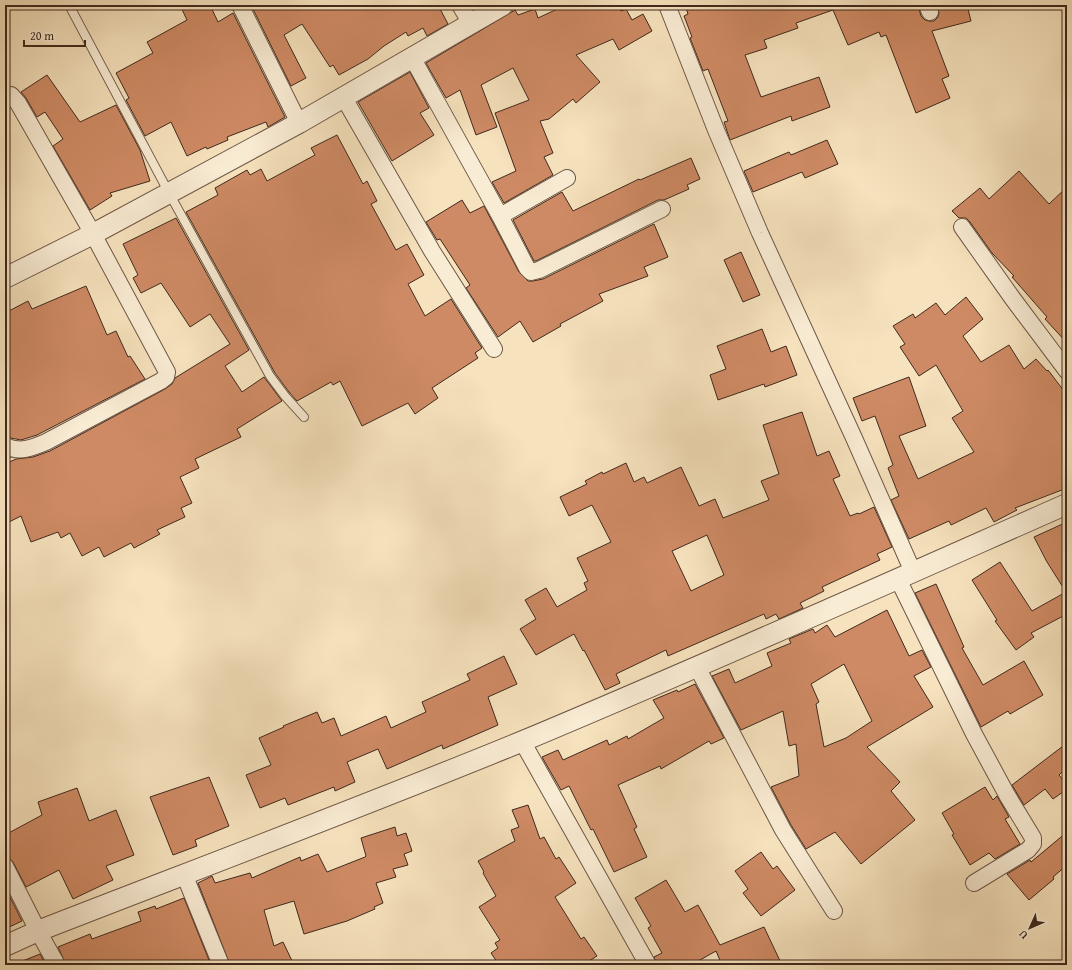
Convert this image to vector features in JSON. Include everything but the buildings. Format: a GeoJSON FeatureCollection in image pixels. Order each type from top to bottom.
{"type":"FeatureCollection","features":[{"type":"Feature","properties":{"kind":"street"},"geometry":{"type":"LineString","coordinates":[[460,5],[471,24]]}},
{"type":"Feature","properties":{"kind":"street"},"geometry":{"type":"LineString","coordinates":[[5,278],[94,234],[300,123],[413,59],[503,5]]}},
{"type":"Feature","properties":{"kind":"street"},"geometry":{"type":"LineString","coordinates":[[667,5],[716,130],[760,233],[786,288],[906,576],[974,734],[1007,795],[1033,838],[1033,844],[1028,850],[974,883]]}},
{"type":"Feature","properties":{"kind":"street"},"geometry":{"type":"LineString","coordinates":[[244,6],[300,123]]}},
{"type":"Feature","properties":{"kind":"street"},"geometry":{"type":"LineString","coordinates":[[413,59],[527,268],[531,272],[546,267],[662,209]]}},
{"type":"Feature","properties":{"kind":"street"},"geometry":{"type":"LineString","coordinates":[[5,446],[15,450],[33,448],[162,381],[166,377],[167,372],[94,234],[18,103],[7,92]]}},
{"type":"Feature","properties":{"kind":"street"},"geometry":{"type":"LineString","coordinates":[[344,98],[432,250],[494,348]]}},
{"type":"Feature","properties":{"kind":"street"},"geometry":{"type":"LineString","coordinates":[[500,216],[567,178]]}},
{"type":"Feature","properties":{"kind":"street"},"geometry":{"type":"LineString","coordinates":[[962,227],[1013,299],[1067,371]]}},
{"type":"Feature","properties":{"kind":"street"},"geometry":{"type":"LineString","coordinates":[[5,946],[38,931],[372,802],[522,741],[697,667],[1067,504]]}},
{"type":"Feature","properties":{"kind":"street"},"geometry":{"type":"LineString","coordinates":[[697,667],[783,830],[834,911]]}},
{"type":"Feature","properties":{"kind":"street"},"geometry":{"type":"LineString","coordinates":[[522,741],[648,965]]}},
{"type":"Feature","properties":{"kind":"street"},"geometry":{"type":"LineString","coordinates":[[5,866],[57,965]]}},
{"type":"Feature","properties":{"kind":"street"},"geometry":{"type":"LineString","coordinates":[[184,874],[221,965]]}},
{"type":"Feature","properties":{"kind":"lane"},"geometry":{"type":"LineString","coordinates":[[69,5],[169,193],[270,376],[285,396],[304,417]]}}]}
